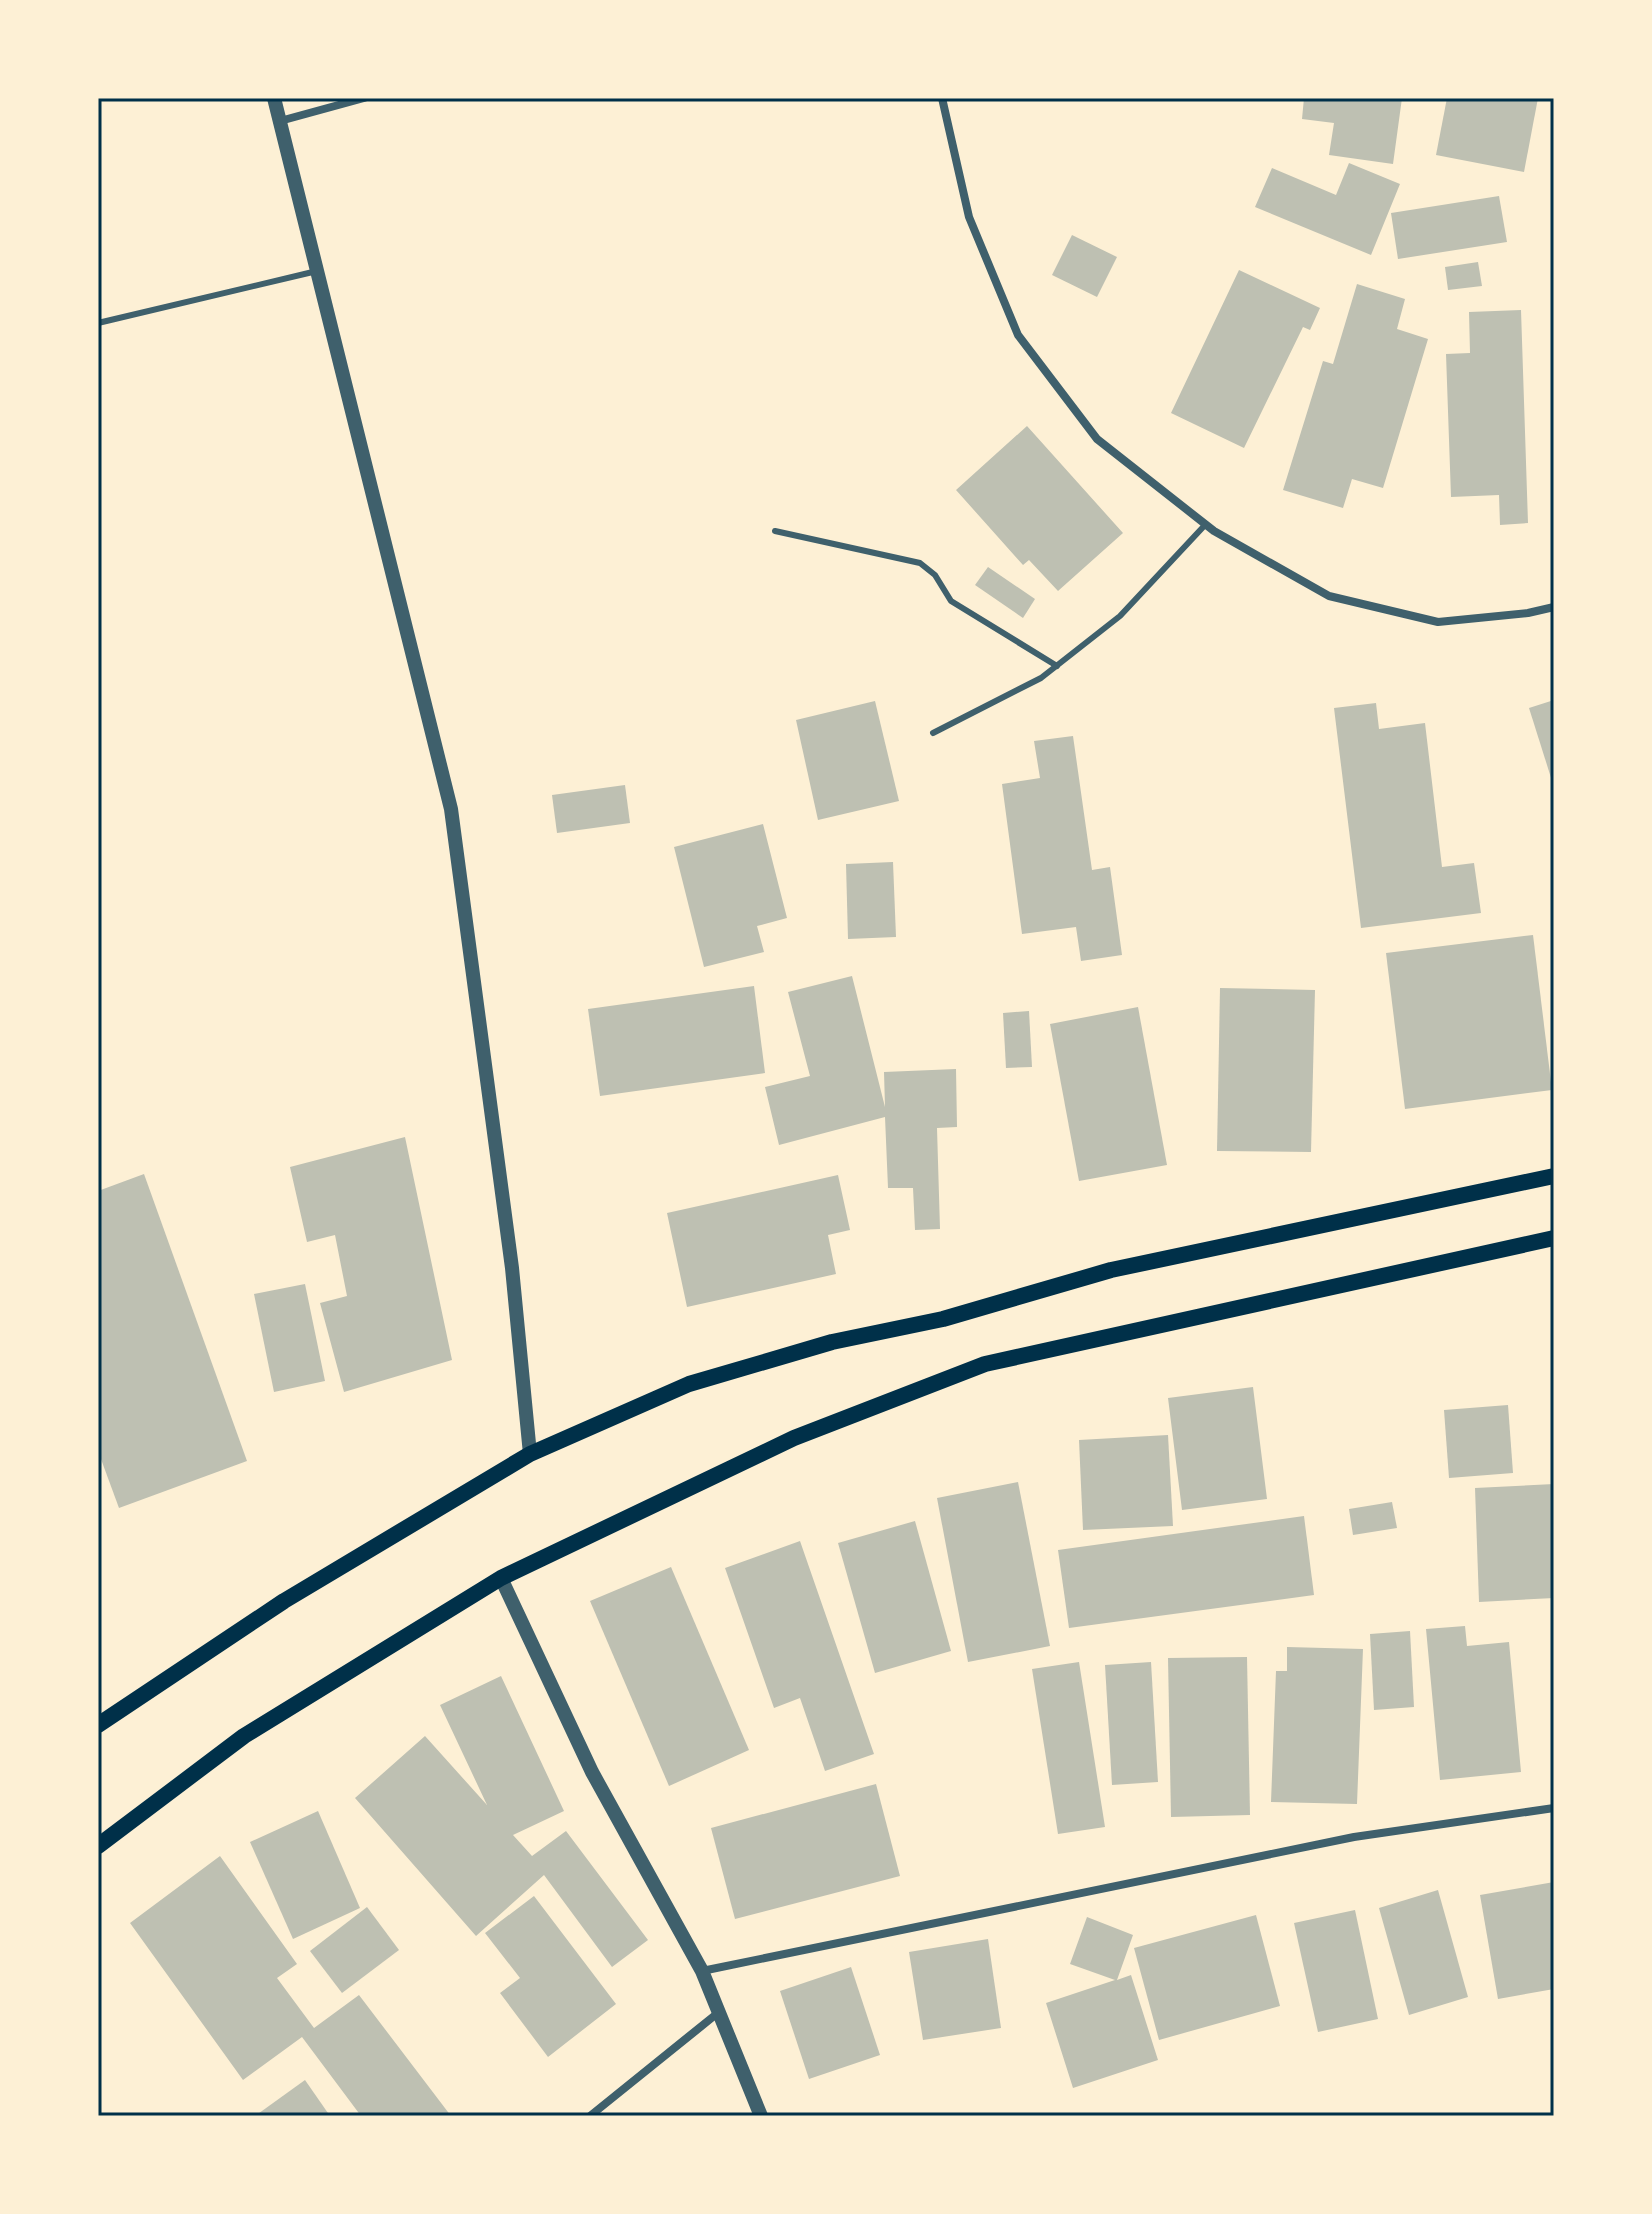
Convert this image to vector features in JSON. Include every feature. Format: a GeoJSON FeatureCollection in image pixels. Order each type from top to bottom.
{"type":"FeatureCollection","features":[{"type":"Feature","properties":{"kind":"main road"},"geometry":{"type":"LineString","coordinates":[[98,1725],[284,1601],[530,1454],[689,1384],[832,1342],[943,1319],[1111,1270],[1554,1176]]}},
{"type":"Feature","properties":{"kind":"main road"},"geometry":{"type":"LineString","coordinates":[[98,1846],[244,1736],[501,1578],[794,1438],[985,1364],[1554,1238]]}},
{"type":"Feature","properties":{"kind":"street"},"geometry":{"type":"LineString","coordinates":[[274,98],[451,809],[512,1268],[530,1454]]}},
{"type":"Feature","properties":{"kind":"street"},"geometry":{"type":"LineString","coordinates":[[280,121],[364,98]]}},
{"type":"Feature","properties":{"kind":"street"},"geometry":{"type":"LineString","coordinates":[[942,98],[969,217],[1018,335],[1097,439],[1205,525],[1329,596],[1438,622],[1528,613],[1554,607]]}},
{"type":"Feature","properties":{"kind":"street"},"geometry":{"type":"LineString","coordinates":[[501,1578],[592,1772],[702,1971],[761,2116]]}},
{"type":"Feature","properties":{"kind":"street"},"geometry":{"type":"LineString","coordinates":[[702,1971],[1354,1837],[1554,1808]]}},
{"type":"Feature","properties":{"kind":"street"},"geometry":{"type":"LineString","coordinates":[[590,2116],[719,2012]]}},
{"type":"Feature","properties":{"kind":"lane"},"geometry":{"type":"LineString","coordinates":[[98,323],[317,271]]}},
{"type":"Feature","properties":{"kind":"lane"},"geometry":{"type":"LineString","coordinates":[[933,733],[1041,678],[1057,666],[1120,616],[1205,525]]}},
{"type":"Feature","properties":{"kind":"lane"},"geometry":{"type":"LineString","coordinates":[[775,531],[920,563],[935,575],[951,601],[1057,666]]}},
{"type":"Feature","properties":{"kind":"building"},"geometry":{"type":"Polygon","coordinates":[[[1304,98],[1402,98],[1393,164],[1329,155],[1334,123],[1302,119],[1304,98]]]}},
{"type":"Feature","properties":{"kind":"building"},"geometry":{"type":"Polygon","coordinates":[[[1447,98],[1538,98],[1524,172],[1436,155],[1447,98]]]}},
{"type":"Feature","properties":{"kind":"building"},"geometry":{"type":"Polygon","coordinates":[[[1349,163],[1400,184],[1371,255],[1255,207],[1272,168],[1336,195],[1349,163]]]}},
{"type":"Feature","properties":{"kind":"building"},"geometry":{"type":"Polygon","coordinates":[[[1499,196],[1507,242],[1398,259],[1391,213],[1499,196]]]}},
{"type":"Feature","properties":{"kind":"building"},"geometry":{"type":"Polygon","coordinates":[[[1072,235],[1117,257],[1097,297],[1052,275],[1072,235]]]}},
{"type":"Feature","properties":{"kind":"building"},"geometry":{"type":"Polygon","coordinates":[[[1478,262],[1482,286],[1448,290],[1445,267],[1478,262]]]}},
{"type":"Feature","properties":{"kind":"building"},"geometry":{"type":"Polygon","coordinates":[[[1239,270],[1320,308],[1310,330],[1303,327],[1244,448],[1171,413],[1239,270]]]}},
{"type":"Feature","properties":{"kind":"building"},"geometry":{"type":"Polygon","coordinates":[[[1357,284],[1405,299],[1397,329],[1428,339],[1383,488],[1352,479],[1343,508],[1283,490],[1323,361],[1333,364],[1357,284]]]}},
{"type":"Feature","properties":{"kind":"building"},"geometry":{"type":"Polygon","coordinates":[[[1521,310],[1528,523],[1500,525],[1499,495],[1451,497],[1446,354],[1470,353],[1469,312],[1521,310]]]}},
{"type":"Feature","properties":{"kind":"building"},"geometry":{"type":"Polygon","coordinates":[[[1027,426],[1123,533],[1058,591],[1029,560],[1023,565],[956,490],[1027,426]]]}},
{"type":"Feature","properties":{"kind":"building"},"geometry":{"type":"Polygon","coordinates":[[[988,567],[1035,599],[1023,618],[975,585],[988,567]]]}},
{"type":"Feature","properties":{"kind":"building"},"geometry":{"type":"Polygon","coordinates":[[[1554,700],[1554,784],[1553,784],[1529,708],[1554,700]]]}},
{"type":"Feature","properties":{"kind":"building"},"geometry":{"type":"Polygon","coordinates":[[[875,701],[899,801],[818,820],[796,720],[875,701]]]}},
{"type":"Feature","properties":{"kind":"building"},"geometry":{"type":"Polygon","coordinates":[[[1376,703],[1379,729],[1425,723],[1442,867],[1474,863],[1481,913],[1361,928],[1334,708],[1376,703]]]}},
{"type":"Feature","properties":{"kind":"building"},"geometry":{"type":"Polygon","coordinates":[[[1073,736],[1092,870],[1110,867],[1122,955],[1081,961],[1076,927],[1022,934],[1002,784],[1040,778],[1034,741],[1073,736]]]}},
{"type":"Feature","properties":{"kind":"building"},"geometry":{"type":"Polygon","coordinates":[[[625,785],[630,823],[557,833],[552,795],[625,785]]]}},
{"type":"Feature","properties":{"kind":"building"},"geometry":{"type":"Polygon","coordinates":[[[763,824],[787,918],[757,926],[764,952],[704,967],[674,847],[763,824]]]}},
{"type":"Feature","properties":{"kind":"building"},"geometry":{"type":"Polygon","coordinates":[[[893,862],[896,937],[848,939],[846,864],[893,862]]]}},
{"type":"Feature","properties":{"kind":"building"},"geometry":{"type":"Polygon","coordinates":[[[1533,935],[1552,1090],[1405,1109],[1386,953],[1533,935]]]}},
{"type":"Feature","properties":{"kind":"building"},"geometry":{"type":"Polygon","coordinates":[[[852,976],[885,1107],[884,1072],[956,1069],[957,1127],[937,1128],[940,1229],[915,1230],[913,1188],[888,1188],[885,1117],[779,1145],[765,1087],[810,1076],[788,992],[852,976]]]}},
{"type":"Feature","properties":{"kind":"building"},"geometry":{"type":"Polygon","coordinates":[[[754,986],[765,1073],[600,1096],[588,1009],[754,986]]]}},
{"type":"Feature","properties":{"kind":"building"},"geometry":{"type":"Polygon","coordinates":[[[1220,988],[1315,990],[1311,1152],[1217,1151],[1220,988]]]}},
{"type":"Feature","properties":{"kind":"building"},"geometry":{"type":"Polygon","coordinates":[[[1138,1007],[1167,1165],[1079,1181],[1050,1024],[1138,1007]]]}},
{"type":"Feature","properties":{"kind":"building"},"geometry":{"type":"Polygon","coordinates":[[[1029,1011],[1032,1067],[1006,1068],[1003,1013],[1029,1011]]]}},
{"type":"Feature","properties":{"kind":"building"},"geometry":{"type":"Polygon","coordinates":[[[405,1137],[452,1360],[344,1392],[320,1303],[347,1296],[335,1235],[307,1242],[290,1167],[405,1137]]]}},
{"type":"Feature","properties":{"kind":"building"},"geometry":{"type":"Polygon","coordinates":[[[144,1174],[247,1461],[119,1508],[98,1451],[98,1191],[144,1174]]]}},
{"type":"Feature","properties":{"kind":"building"},"geometry":{"type":"Polygon","coordinates":[[[838,1175],[850,1230],[828,1235],[836,1274],[687,1307],[667,1213],[838,1175]]]}},
{"type":"Feature","properties":{"kind":"building"},"geometry":{"type":"Polygon","coordinates":[[[305,1284],[325,1381],[274,1392],[254,1294],[305,1284]]]}},
{"type":"Feature","properties":{"kind":"building"},"geometry":{"type":"Polygon","coordinates":[[[1253,1387],[1267,1499],[1182,1510],[1168,1398],[1253,1387]]]}},
{"type":"Feature","properties":{"kind":"building"},"geometry":{"type":"Polygon","coordinates":[[[1508,1405],[1513,1473],[1449,1478],[1444,1410],[1508,1405]]]}},
{"type":"Feature","properties":{"kind":"building"},"geometry":{"type":"Polygon","coordinates":[[[1168,1435],[1173,1526],[1083,1530],[1079,1440],[1168,1435]]]}},
{"type":"Feature","properties":{"kind":"building"},"geometry":{"type":"Polygon","coordinates":[[[1018,1482],[1050,1646],[968,1662],[937,1498],[1018,1482]]]}},
{"type":"Feature","properties":{"kind":"building"},"geometry":{"type":"Polygon","coordinates":[[[1554,1484],[1554,1598],[1479,1602],[1475,1488],[1554,1484]]]}},
{"type":"Feature","properties":{"kind":"building"},"geometry":{"type":"Polygon","coordinates":[[[1392,1502],[1397,1528],[1353,1535],[1349,1509],[1392,1502]]]}},
{"type":"Feature","properties":{"kind":"building"},"geometry":{"type":"Polygon","coordinates":[[[1304,1516],[1314,1595],[1069,1628],[1058,1550],[1304,1516]]]}},
{"type":"Feature","properties":{"kind":"building"},"geometry":{"type":"Polygon","coordinates":[[[915,1521],[951,1651],[875,1673],[838,1543],[915,1521]]]}},
{"type":"Feature","properties":{"kind":"building"},"geometry":{"type":"Polygon","coordinates":[[[800,1541],[874,1754],[825,1771],[800,1698],[774,1708],[725,1568],[800,1541]]]}},
{"type":"Feature","properties":{"kind":"building"},"geometry":{"type":"Polygon","coordinates":[[[671,1567],[749,1750],[669,1786],[590,1601],[671,1567]]]}},
{"type":"Feature","properties":{"kind":"building"},"geometry":{"type":"Polygon","coordinates":[[[1465,1626],[1467,1646],[1509,1642],[1521,1772],[1440,1780],[1426,1629],[1465,1626]]]}},
{"type":"Feature","properties":{"kind":"building"},"geometry":{"type":"Polygon","coordinates":[[[1410,1631],[1414,1707],[1374,1710],[1370,1634],[1410,1631]]]}},
{"type":"Feature","properties":{"kind":"building"},"geometry":{"type":"Polygon","coordinates":[[[1287,1647],[1363,1649],[1357,1804],[1271,1802],[1276,1671],[1287,1671],[1287,1647]]]}},
{"type":"Feature","properties":{"kind":"building"},"geometry":{"type":"Polygon","coordinates":[[[1247,1657],[1250,1815],[1171,1817],[1168,1658],[1247,1657]]]}},
{"type":"Feature","properties":{"kind":"building"},"geometry":{"type":"Polygon","coordinates":[[[1079,1662],[1105,1827],[1058,1834],[1032,1669],[1079,1662]]]}},
{"type":"Feature","properties":{"kind":"building"},"geometry":{"type":"Polygon","coordinates":[[[1151,1662],[1158,1782],[1112,1785],[1105,1665],[1151,1662]]]}},
{"type":"Feature","properties":{"kind":"building"},"geometry":{"type":"Polygon","coordinates":[[[501,1676],[564,1811],[513,1835],[532,1856],[566,1831],[648,1940],[612,1967],[544,1875],[476,1936],[355,1798],[425,1736],[487,1805],[440,1705],[501,1676]]]}},
{"type":"Feature","properties":{"kind":"building"},"geometry":{"type":"Polygon","coordinates":[[[876,1784],[900,1876],[735,1919],[711,1828],[876,1784]]]}},
{"type":"Feature","properties":{"kind":"building"},"geometry":{"type":"Polygon","coordinates":[[[318,1811],[360,1908],[293,1939],[250,1842],[318,1811]]]}},
{"type":"Feature","properties":{"kind":"building"},"geometry":{"type":"Polygon","coordinates":[[[220,1856],[297,1964],[277,1978],[314,2028],[359,1995],[451,2116],[361,2116],[302,2037],[243,2080],[130,1923],[220,1856]]]}},
{"type":"Feature","properties":{"kind":"building"},"geometry":{"type":"Polygon","coordinates":[[[1554,1882],[1554,1989],[1498,1999],[1480,1895],[1554,1882]]]}},
{"type":"Feature","properties":{"kind":"building"},"geometry":{"type":"Polygon","coordinates":[[[1438,1890],[1468,1997],[1409,2015],[1379,1908],[1438,1890]]]}},
{"type":"Feature","properties":{"kind":"building"},"geometry":{"type":"Polygon","coordinates":[[[534,1896],[616,2004],[548,2057],[500,1993],[520,1978],[485,1933],[534,1896]]]}},
{"type":"Feature","properties":{"kind":"building"},"geometry":{"type":"Polygon","coordinates":[[[367,1907],[399,1950],[342,1993],[310,1951],[367,1907]]]}},
{"type":"Feature","properties":{"kind":"building"},"geometry":{"type":"Polygon","coordinates":[[[1355,1910],[1378,2019],[1318,2032],[1294,1923],[1355,1910]]]}},
{"type":"Feature","properties":{"kind":"building"},"geometry":{"type":"Polygon","coordinates":[[[1256,1915],[1280,2006],[1159,2040],[1134,1948],[1256,1915]]]}},
{"type":"Feature","properties":{"kind":"building"},"geometry":{"type":"Polygon","coordinates":[[[1087,1917],[1133,1935],[1117,1980],[1131,1975],[1158,2060],[1073,2088],[1046,2003],[1115,1980],[1070,1964],[1087,1917]]]}},
{"type":"Feature","properties":{"kind":"building"},"geometry":{"type":"Polygon","coordinates":[[[988,1939],[1001,2028],[923,2040],[909,1952],[988,1939]]]}},
{"type":"Feature","properties":{"kind":"building"},"geometry":{"type":"Polygon","coordinates":[[[851,1967],[880,2055],[809,2079],[780,1991],[851,1967]]]}},
{"type":"Feature","properties":{"kind":"building"},"geometry":{"type":"Polygon","coordinates":[[[305,2080],[330,2116],[255,2116],[305,2080]]]}}]}
